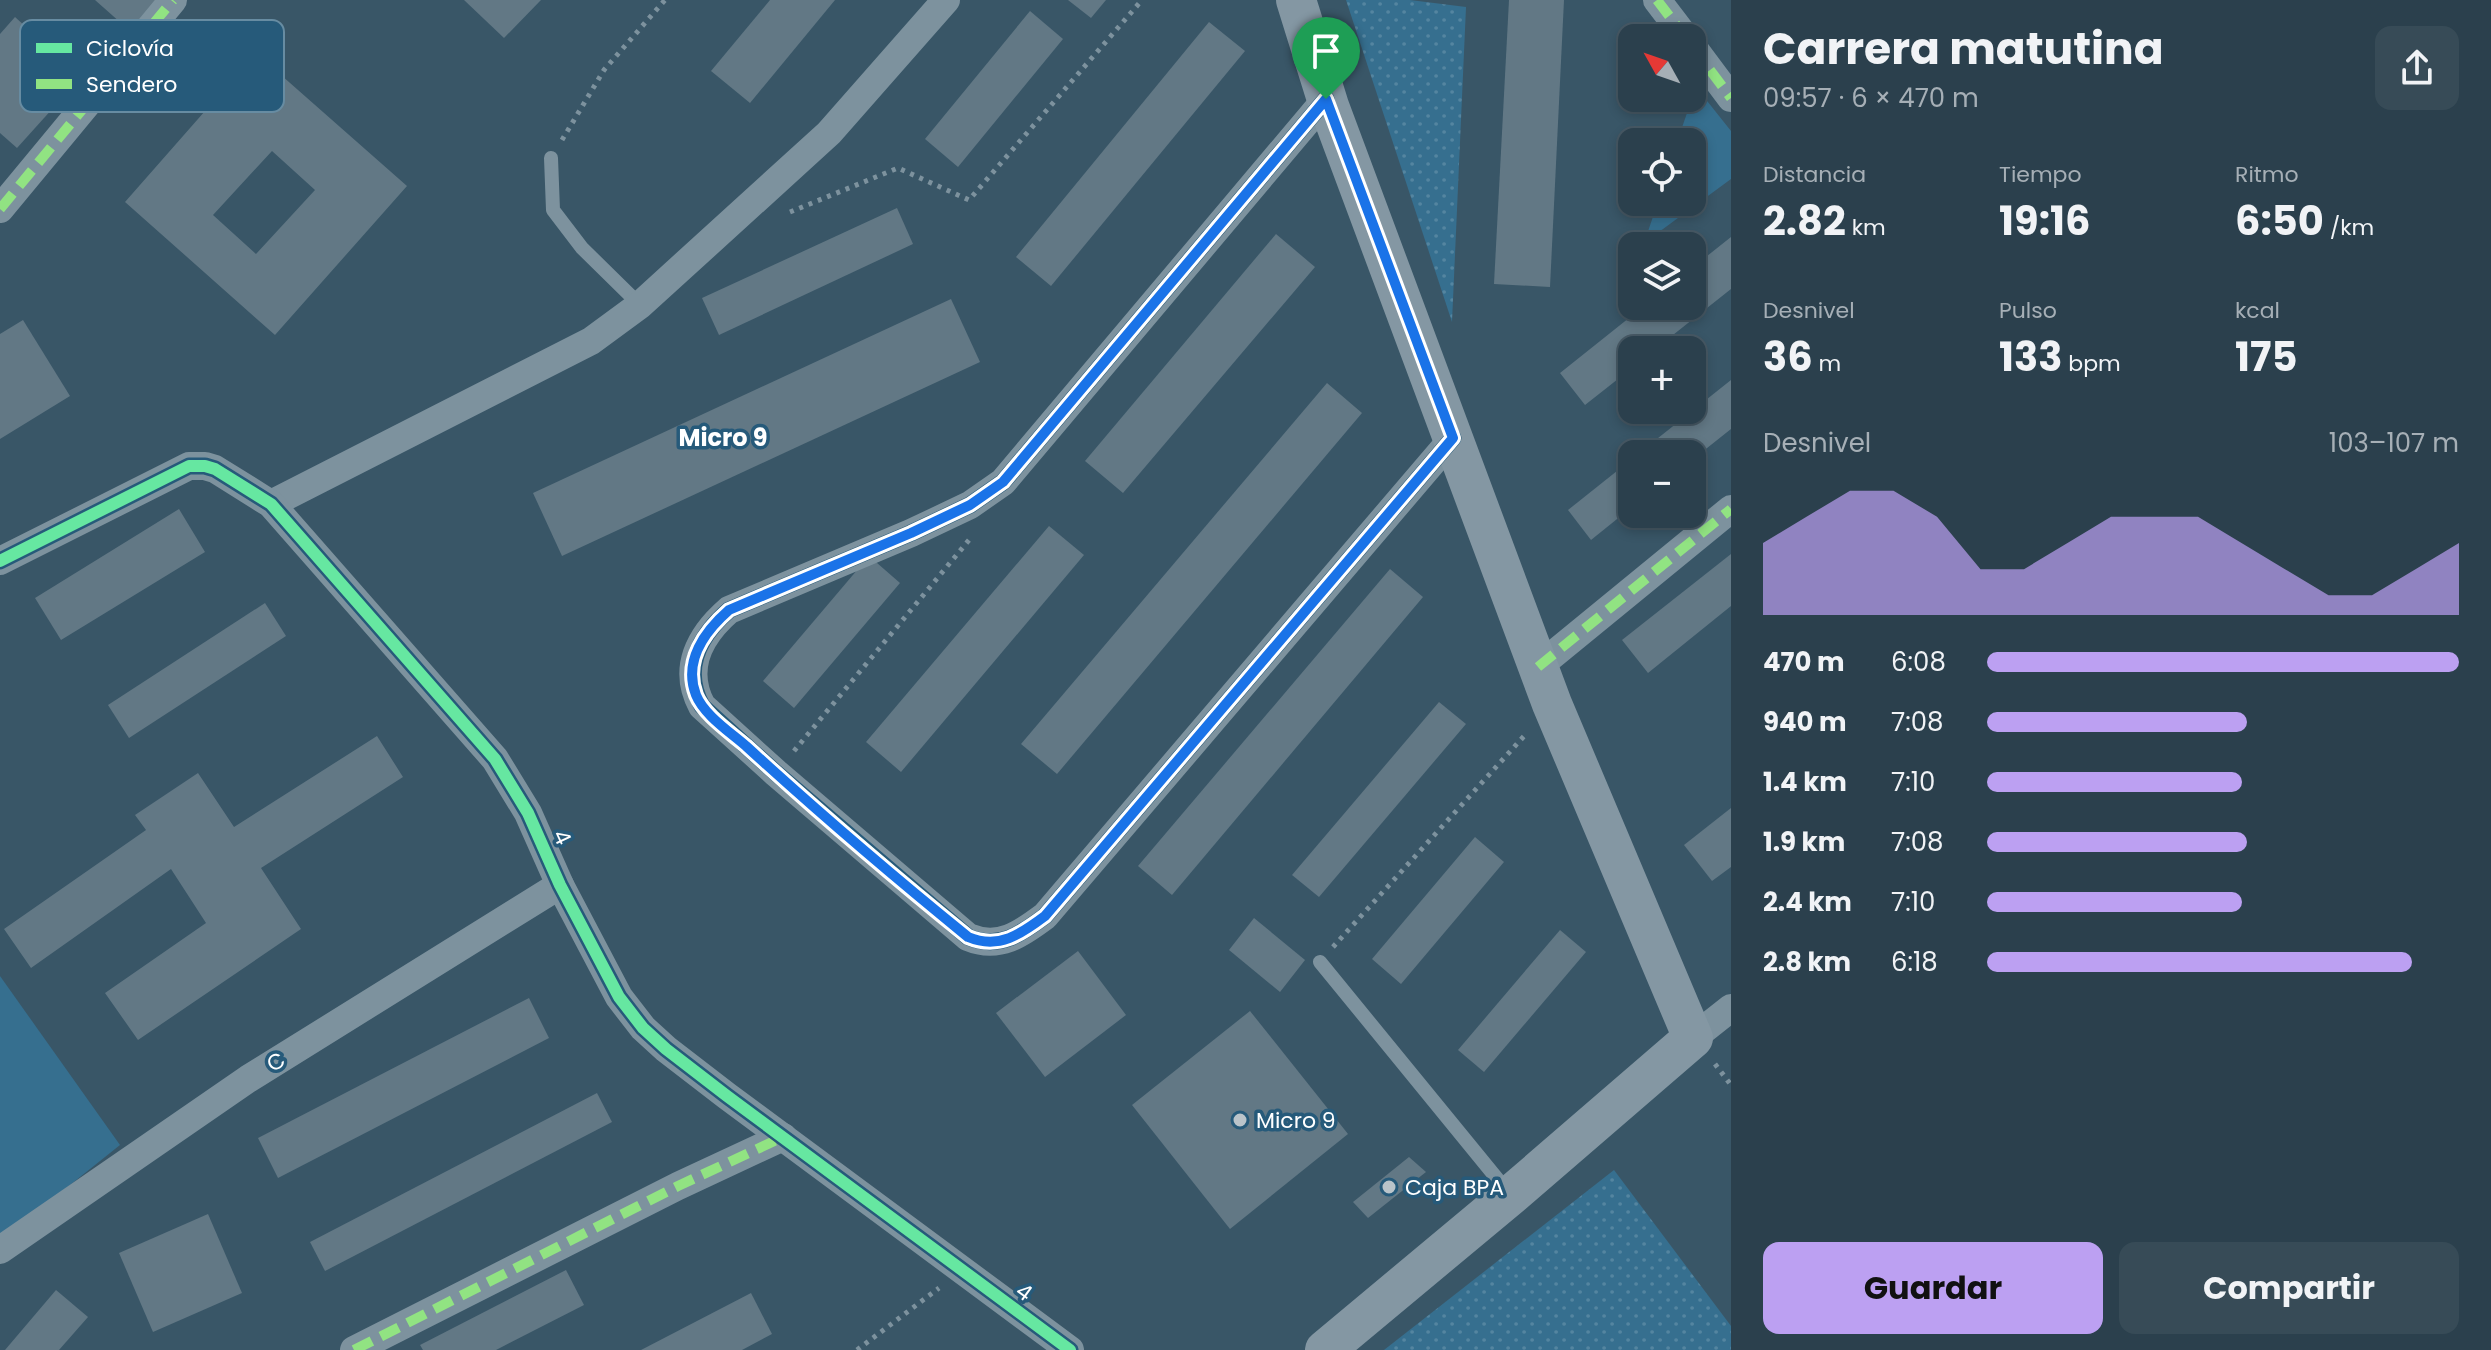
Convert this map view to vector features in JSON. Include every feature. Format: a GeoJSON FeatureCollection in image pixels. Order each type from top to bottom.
{"type":"FeatureCollection","features":[{"type":"Feature","properties":{"kind":"street"},"geometry":{"type":"LineString","coordinates":[[156,20],[173,0]]}},
{"type":"Feature","properties":{"kind":"street"},"geometry":{"type":"LineString","coordinates":[[271,504],[591,341],[640,305],[829,133],[946,0]]}},
{"type":"Feature","properties":{"kind":"street"},"geometry":{"type":"LineString","coordinates":[[1296,0],[1326,99],[1552,704],[1693,1038]]}},
{"type":"Feature","properties":{"kind":"street"},"geometry":{"type":"LineString","coordinates":[[1657,0],[1675,24]]}},
{"type":"Feature","properties":{"kind":"street"},"geometry":{"type":"LineString","coordinates":[[1706,65],[1731,98]]}},
{"type":"Feature","properties":{"kind":"street"},"geometry":{"type":"LineString","coordinates":[[1326,99],[1003,482],[970,505],[911,533],[729,610],[698,646],[692,679],[696,695],[702,706],[776,773],[968,937],[986,943],[1013,938],[1045,916],[1453,438]]}},
{"type":"Feature","properties":{"kind":"street"},"geometry":{"type":"LineString","coordinates":[[0,209],[80,112]]}},
{"type":"Feature","properties":{"kind":"street","name":"4"},"geometry":{"type":"LineString","coordinates":[[0,561],[189,466],[215,469],[271,504],[495,759],[528,813],[560,885],[619,997],[643,1028],[694,1071],[1070,1350]]}},
{"type":"Feature","properties":{"kind":"street"},"geometry":{"type":"LineString","coordinates":[[1538,667],[1731,509]]}},
{"type":"Feature","properties":{"kind":"street","name":"C"},"geometry":{"type":"LineString","coordinates":[[0,1250],[248,1079],[560,885]]}},
{"type":"Feature","properties":{"kind":"street"},"geometry":{"type":"LineString","coordinates":[[1325,1350],[1731,1008]]}},
{"type":"Feature","properties":{"kind":"street"},"geometry":{"type":"LineString","coordinates":[[354,1350],[664,1193],[783,1137]]}},
{"type":"Feature","properties":{"kind":"lane"},"geometry":{"type":"LineString","coordinates":[[551,158],[553,210],[582,248],[640,305]]}},
{"type":"Feature","properties":{"kind":"lane"},"geometry":{"type":"LineString","coordinates":[[1320,962],[1511,1195]]}},
{"type":"Feature","properties":{"kind":"path"},"geometry":{"type":"LineString","coordinates":[[551,158],[604,70],[665,0]]}},
{"type":"Feature","properties":{"kind":"path"},"geometry":{"type":"LineString","coordinates":[[787,214],[898,168],[969,200],[1142,0]]}},
{"type":"Feature","properties":{"kind":"path"},"geometry":{"type":"LineString","coordinates":[[1320,962],[1552,704]]}},
{"type":"Feature","properties":{"kind":"path"},"geometry":{"type":"LineString","coordinates":[[857,1350],[961,1272]]}},
{"type":"Feature","properties":{"kind":"shaded area"},"geometry":{"type":"Polygon","coordinates":[[[1346,0],[1410,0],[1466,7],[1452,322],[1346,0]]]}},
{"type":"Feature","properties":{"kind":"shaded area"},"geometry":{"type":"Polygon","coordinates":[[[1706,100],[1731,131],[1731,179],[1706,197],[1706,128],[1682,128],[1687,112],[1706,112],[1706,100]]]}},
{"type":"Feature","properties":{"kind":"shaded area"},"geometry":{"type":"Polygon","coordinates":[[[1653,216],[1681,216],[1659,232],[1648,232],[1653,216]]]}},
{"type":"Feature","properties":{"kind":"shaded area"},"geometry":{"type":"Polygon","coordinates":[[[0,976],[120,1145],[0,1241],[0,976]]]}},
{"type":"Feature","properties":{"kind":"shaded area"},"geometry":{"type":"Polygon","coordinates":[[[1614,1170],[1731,1326],[1731,1350],[1384,1350],[1614,1170]]]}},
{"type":"Feature","properties":{"kind":"building"},"geometry":{"type":"Polygon","coordinates":[[[95,0],[157,0],[140,20],[118,20],[95,0]]]}},
{"type":"Feature","properties":{"kind":"building"},"geometry":{"type":"Polygon","coordinates":[[[464,0],[541,0],[504,38],[464,0]]]}},
{"type":"Feature","properties":{"kind":"building"},"geometry":{"type":"Polygon","coordinates":[[[770,0],[835,0],[750,103],[711,71],[770,0]]]}},
{"type":"Feature","properties":{"kind":"building"},"geometry":{"type":"Polygon","coordinates":[[[1068,0],[1106,0],[1091,18],[1068,0]]]}},
{"type":"Feature","properties":{"kind":"building"},"geometry":{"type":"Polygon","coordinates":[[[1509,0],[1564,0],[1550,287],[1494,284],[1509,0]]]}},
{"type":"Feature","properties":{"kind":"building"},"geometry":{"type":"Polygon","coordinates":[[[1030,11],[1063,39],[958,167],[925,139],[1030,11]]]}},
{"type":"Feature","properties":{"kind":"building"},"geometry":{"type":"Polygon","coordinates":[[[15,17],[20,22],[20,112],[49,112],[17,148],[0,133],[0,34],[15,17]]]}},
{"type":"Feature","properties":{"kind":"building"},"geometry":{"type":"Polygon","coordinates":[[[1209,22],[1245,51],[1051,286],[1016,257],[1209,22]]]}},
{"type":"Feature","properties":{"kind":"building"},"geometry":{"type":"Polygon","coordinates":[[[284,78],[407,186],[275,335],[125,202],[204,112],[284,112],[284,78]],[[272,151],[213,215],[256,254],[315,190],[272,151]]]}},
{"type":"Feature","properties":{"kind":"building"},"geometry":{"type":"Polygon","coordinates":[[[897,208],[913,244],[719,335],[702,298],[897,208]]]}},
{"type":"Feature","properties":{"kind":"building"},"geometry":{"type":"Polygon","coordinates":[[[1276,234],[1315,267],[1123,493],[1085,461],[1276,234]]]}},
{"type":"Feature","properties":{"kind":"building"},"geometry":{"type":"Polygon","coordinates":[[[1731,237],[1731,289],[1706,309],[1706,257],[1731,237]]]}},
{"type":"Feature","properties":{"kind":"building"},"geometry":{"type":"Polygon","coordinates":[[[951,299],[980,362],[562,556],[533,493],[951,299]]]}},
{"type":"Feature","properties":{"kind":"building"},"geometry":{"type":"Polygon","coordinates":[[[23,320],[70,396],[0,439],[0,334],[23,320]]]}},
{"type":"Feature","properties":{"kind":"building"},"geometry":{"type":"Polygon","coordinates":[[[1626,320],[1692,320],[1672,336],[1618,336],[1618,379],[1585,405],[1560,373],[1626,320]]]}},
{"type":"Feature","properties":{"kind":"building"},"geometry":{"type":"Polygon","coordinates":[[[1731,380],[1731,429],[1706,449],[1706,440],[1656,440],[1676,424],[1706,424],[1706,400],[1731,380]]]}},
{"type":"Feature","properties":{"kind":"building"},"geometry":{"type":"Polygon","coordinates":[[[1327,383],[1362,413],[1057,774],[1021,744],[1327,383]]]}},
{"type":"Feature","properties":{"kind":"building"},"geometry":{"type":"Polygon","coordinates":[[[1618,470],[1618,518],[1591,540],[1568,510],[1618,470]]]}},
{"type":"Feature","properties":{"kind":"building"},"geometry":{"type":"Polygon","coordinates":[[[179,509],[205,552],[61,640],[35,598],[179,509]]]}},
{"type":"Feature","properties":{"kind":"building"},"geometry":{"type":"Polygon","coordinates":[[[1049,526],[1084,555],[901,772],[866,742],[1049,526]]]}},
{"type":"Feature","properties":{"kind":"building"},"geometry":{"type":"Polygon","coordinates":[[[1731,554],[1731,606],[1648,673],[1622,640],[1731,554]]]}},
{"type":"Feature","properties":{"kind":"building"},"geometry":{"type":"Polygon","coordinates":[[[869,556],[900,583],[794,708],[763,681],[869,556]]]}},
{"type":"Feature","properties":{"kind":"building"},"geometry":{"type":"Polygon","coordinates":[[[1390,569],[1423,597],[1172,895],[1138,866],[1390,569]]]}},
{"type":"Feature","properties":{"kind":"building"},"geometry":{"type":"Polygon","coordinates":[[[265,603],[286,636],[129,738],[108,705],[265,603]]]}},
{"type":"Feature","properties":{"kind":"building"},"geometry":{"type":"Polygon","coordinates":[[[1439,702],[1466,724],[1319,897],[1292,875],[1439,702]]]}},
{"type":"Feature","properties":{"kind":"building"},"geometry":{"type":"Polygon","coordinates":[[[377,736],[403,777],[261,868],[301,929],[138,1040],[105,993],[206,923],[171,869],[31,968],[4,929],[146,830],[135,815],[198,773],[234,827],[377,736]]]}},
{"type":"Feature","properties":{"kind":"building"},"geometry":{"type":"Polygon","coordinates":[[[1731,808],[1731,867],[1712,881],[1684,845],[1731,808]]]}},
{"type":"Feature","properties":{"kind":"building"},"geometry":{"type":"Polygon","coordinates":[[[1475,837],[1504,862],[1401,984],[1372,959],[1475,837]]]}},
{"type":"Feature","properties":{"kind":"building"},"geometry":{"type":"Polygon","coordinates":[[[1254,918],[1305,960],[1280,992],[1229,950],[1254,918]]]}},
{"type":"Feature","properties":{"kind":"building"},"geometry":{"type":"Polygon","coordinates":[[[1560,930],[1586,952],[1484,1072],[1458,1050],[1560,930]]]}},
{"type":"Feature","properties":{"kind":"building"},"geometry":{"type":"Polygon","coordinates":[[[1078,951],[1126,1015],[1045,1077],[996,1013],[1078,951]]]}},
{"type":"Feature","properties":{"kind":"building"},"geometry":{"type":"Polygon","coordinates":[[[529,998],[549,1038],[278,1178],[258,1138],[529,998]]]}},
{"type":"Feature","properties":{"kind":"building","name":"Micro 9"},"geometry":{"type":"Polygon","coordinates":[[[1250,1011],[1348,1134],[1230,1229],[1132,1105],[1250,1011]]]}},
{"type":"Feature","properties":{"kind":"building"},"geometry":{"type":"Polygon","coordinates":[[[597,1093],[612,1122],[325,1271],[310,1242],[597,1093]]]}},
{"type":"Feature","properties":{"kind":"building","name":"Caja BPA"},"geometry":{"type":"Polygon","coordinates":[[[1409,1157],[1426,1172],[1368,1218],[1353,1202],[1409,1157]]]}},
{"type":"Feature","properties":{"kind":"building"},"geometry":{"type":"Polygon","coordinates":[[[208,1214],[242,1293],[153,1332],[119,1253],[208,1214]]]}},
{"type":"Feature","properties":{"kind":"building"},"geometry":{"type":"Polygon","coordinates":[[[566,1270],[584,1305],[496,1350],[423,1350],[420,1345],[566,1270]]]}},
{"type":"Feature","properties":{"kind":"building"},"geometry":{"type":"Polygon","coordinates":[[[56,1290],[88,1317],[59,1350],[5,1350],[56,1290]]]}},
{"type":"Feature","properties":{"kind":"building"},"geometry":{"type":"Polygon","coordinates":[[[751,1293],[772,1334],[742,1350],[641,1350],[751,1293]]]}},
{"type":"Feature","properties":{"kind":"marked path"},"geometry":{"type":"LineString","coordinates":[[156,20],[173,0]]}},
{"type":"Feature","properties":{"kind":"marked path"},"geometry":{"type":"LineString","coordinates":[[1657,0],[1675,24]]}},
{"type":"Feature","properties":{"kind":"marked path"},"geometry":{"type":"LineString","coordinates":[[1706,65],[1731,98]]}},
{"type":"Feature","properties":{"kind":"marked path"},"geometry":{"type":"LineString","coordinates":[[0,209],[80,112]]}},
{"type":"Feature","properties":{"kind":"marked path"},"geometry":{"type":"LineString","coordinates":[[1538,667],[1731,509]]}},
{"type":"Feature","properties":{"kind":"marked path"},"geometry":{"type":"LineString","coordinates":[[354,1350],[678,1186],[783,1137]]}},
{"type":"Feature","properties":{"kind":"cycle path"},"geometry":{"type":"LineString","coordinates":[[1326,99],[1003,482],[970,505],[911,533],[729,610],[709,631],[697,654],[694,666],[696,692],[702,706],[776,773],[968,937],[990,942],[1009,938],[1045,916],[1453,438]]}},
{"type":"Feature","properties":{"kind":"cycle path"},"geometry":{"type":"LineString","coordinates":[[0,561],[189,466],[215,469],[271,504],[495,759],[528,813],[560,885],[619,997],[643,1028],[727,1096],[1070,1350]]}},
{"type":"Feature","properties":{"kind":"place","name":"Micro 9"},"geometry":{"type":"Point","coordinates":[1240,1120]}},
{"type":"Feature","properties":{"kind":"place","name":"Caja BPA"},"geometry":{"type":"Point","coordinates":[1389,1187]}},
{"type":"Feature","properties":{"kind":"district","name":"Micro 9"},"geometry":{"type":"Point","coordinates":[723,437]}},
{"type":"Feature","properties":{"kind":"route"},"geometry":{"type":"LineString","coordinates":[[1326,99],[1453,438],[1045,916],[1013,938],[999,942],[977,941],[934,909],[702,706],[692,679],[698,646],[706,633],[729,610],[911,533],[970,505],[1003,482],[1326,99]]}}]}
